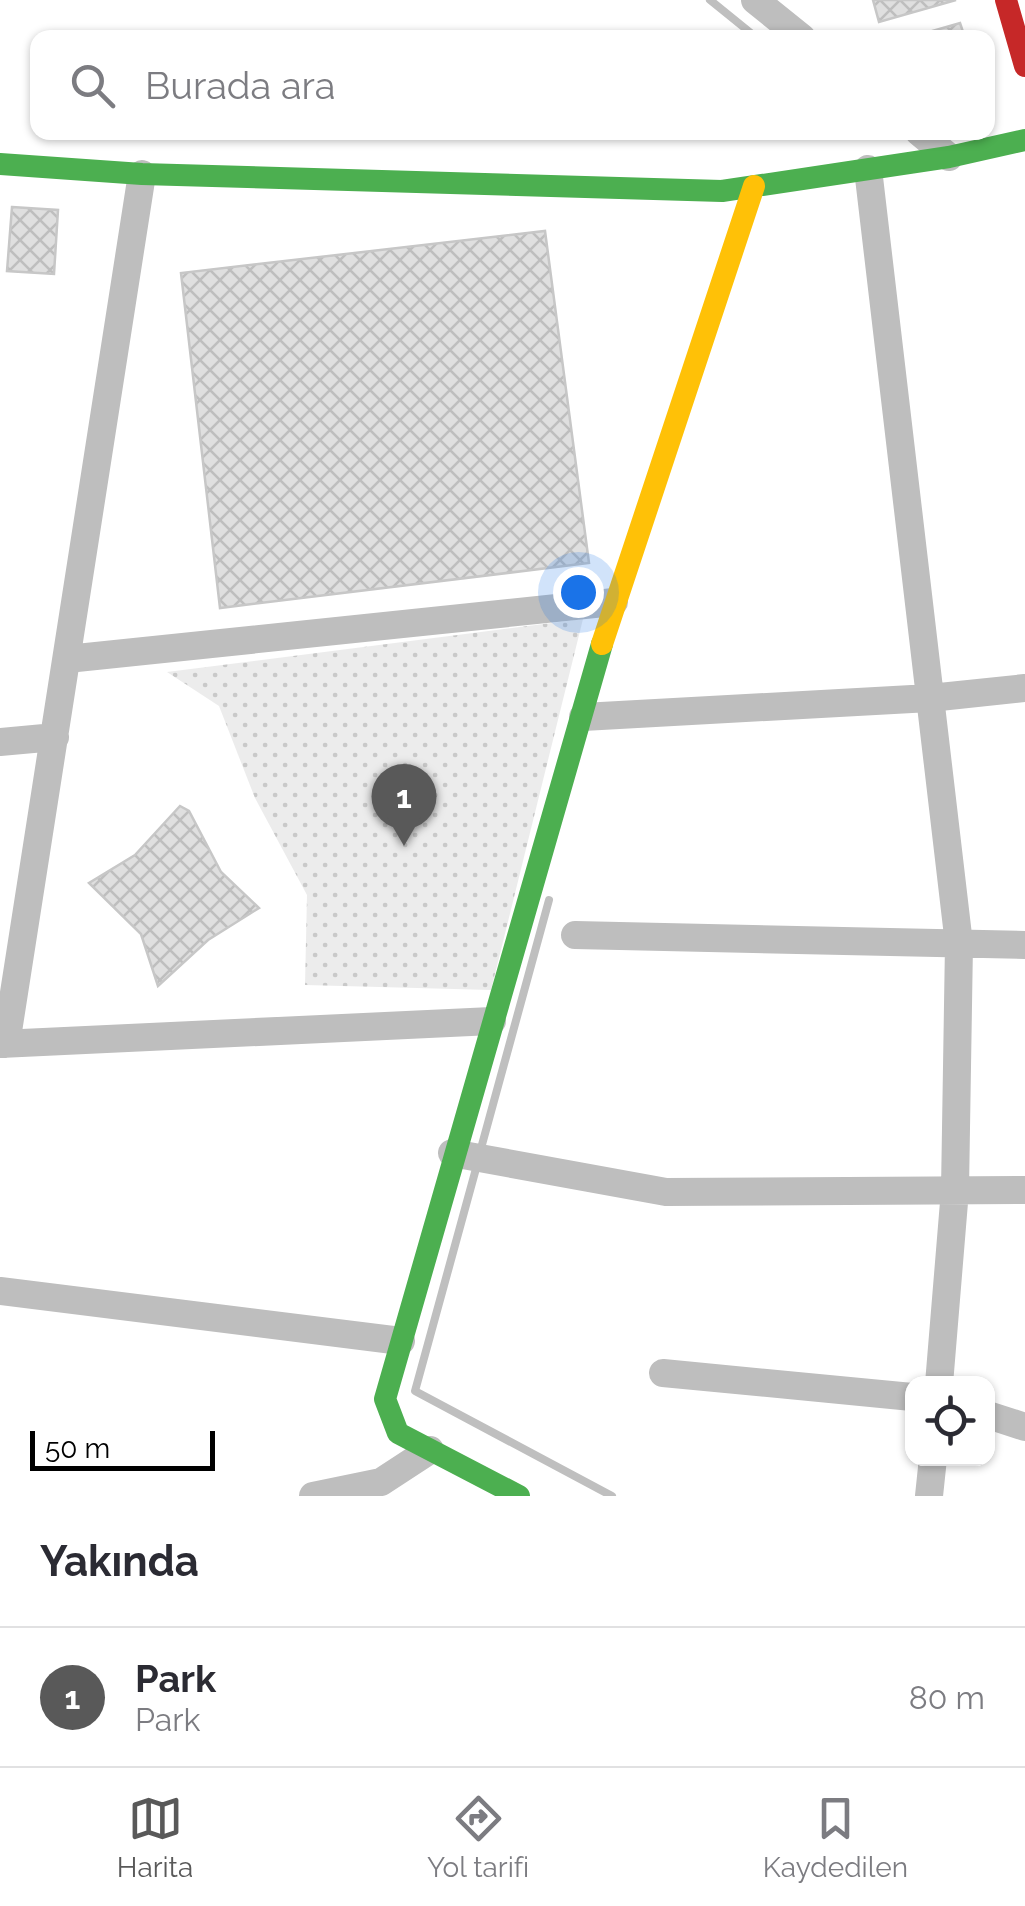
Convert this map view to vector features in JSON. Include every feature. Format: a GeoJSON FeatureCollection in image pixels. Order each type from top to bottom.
{"type":"FeatureCollection","features":[{"type":"Feature","properties":{"kind":"street"},"geometry":{"type":"LineString","coordinates":[[755,0],[792,30]]}},
{"type":"Feature","properties":{"kind":"street"},"geometry":{"type":"LineString","coordinates":[[1006,0],[1025,66]]}},
{"type":"Feature","properties":{"kind":"street"},"geometry":{"type":"LineString","coordinates":[[929,140],[949,157]]}},
{"type":"Feature","properties":{"kind":"street"},"geometry":{"type":"LineString","coordinates":[[0,164],[142,174],[722,191],[949,157],[1025,140]]}},
{"type":"Feature","properties":{"kind":"street"},"geometry":{"type":"LineString","coordinates":[[868,169],[959,944],[955,1190],[940,1376]]}},
{"type":"Feature","properties":{"kind":"street"},"geometry":{"type":"LineString","coordinates":[[142,174],[3,1044],[492,1021]]}},
{"type":"Feature","properties":{"kind":"street"},"geometry":{"type":"LineString","coordinates":[[519,1496],[474,1484],[430,1450],[398,1433],[390,1421],[385,1399],[401,1341],[470,1156],[492,1021],[614,602],[754,186]]}},
{"type":"Feature","properties":{"kind":"street"},"geometry":{"type":"LineString","coordinates":[[66,659],[614,602]]}},
{"type":"Feature","properties":{"kind":"street"},"geometry":{"type":"LineString","coordinates":[[583,716],[930,698],[1025,688]]}},
{"type":"Feature","properties":{"kind":"street"},"geometry":{"type":"LineString","coordinates":[[0,742],[54,737]]}},
{"type":"Feature","properties":{"kind":"street"},"geometry":{"type":"LineString","coordinates":[[575,934],[1025,945]]}},
{"type":"Feature","properties":{"kind":"street"},"geometry":{"type":"LineString","coordinates":[[470,1156],[666,1192],[1025,1190]]}},
{"type":"Feature","properties":{"kind":"street"},"geometry":{"type":"LineString","coordinates":[[0,1290],[401,1341]]}},
{"type":"Feature","properties":{"kind":"street"},"geometry":{"type":"LineString","coordinates":[[663,1372],[905,1396]]}},
{"type":"Feature","properties":{"kind":"street"},"geometry":{"type":"LineString","coordinates":[[995,1417],[1025,1427]]}},
{"type":"Feature","properties":{"kind":"street"},"geometry":{"type":"LineString","coordinates":[[312,1496],[381,1482],[430,1450]]}},
{"type":"Feature","properties":{"kind":"street"},"geometry":{"type":"LineString","coordinates":[[930,1496],[932,1466]]}},
{"type":"Feature","properties":{"kind":"shaded area"},"geometry":{"type":"Polygon","coordinates":[[[583,619],[491,990],[305,985],[307,895],[255,798],[219,706],[167,672],[583,619]]]}},
{"type":"Feature","properties":{"kind":"building"},"geometry":{"type":"Polygon","coordinates":[[[873,0],[956,0],[879,22],[873,0]]]}},
{"type":"Feature","properties":{"kind":"building"},"geometry":{"type":"Polygon","coordinates":[[[960,23],[962,30],[936,30],[960,23]]]}},
{"type":"Feature","properties":{"kind":"building"},"geometry":{"type":"Polygon","coordinates":[[[12,207],[58,210],[54,274],[7,271],[12,207]]]}},
{"type":"Feature","properties":{"kind":"building"},"geometry":{"type":"Polygon","coordinates":[[[545,231],[589,563],[220,608],[181,273],[545,231]]]}},
{"type":"Feature","properties":{"kind":"building"},"geometry":{"type":"Polygon","coordinates":[[[180,806],[189,811],[221,872],[259,908],[208,940],[158,986],[141,934],[89,883],[135,855],[180,806]]]}},
{"type":"Feature","properties":{"kind":"waterway"},"geometry":{"type":"LineString","coordinates":[[710,0],[747,30]]}},
{"type":"Feature","properties":{"kind":"waterway"},"geometry":{"type":"LineString","coordinates":[[480,1152],[549,900]]}},
{"type":"Feature","properties":{"kind":"waterway"},"geometry":{"type":"LineString","coordinates":[[477,1165],[415,1391],[612,1496]]}},
{"type":"Feature","properties":{"kind":"traffic: fast"},"geometry":{"type":"LineString","coordinates":[[0,164],[142,174],[722,191],[949,157],[1025,140]]}},
{"type":"Feature","properties":{"kind":"traffic: fast"},"geometry":{"type":"LineString","coordinates":[[519,1496],[398,1433],[385,1399],[602,644]]}},
{"type":"Feature","properties":{"kind":"traffic: slow"},"geometry":{"type":"LineString","coordinates":[[602,644],[754,186]]}},
{"type":"Feature","properties":{"kind":"traffic: jam"},"geometry":{"type":"LineString","coordinates":[[1006,0],[1025,66]]}},
{"type":"Feature","properties":{"kind":"place","name":"Park"},"geometry":{"type":"Point","coordinates":[404,846]}}]}
